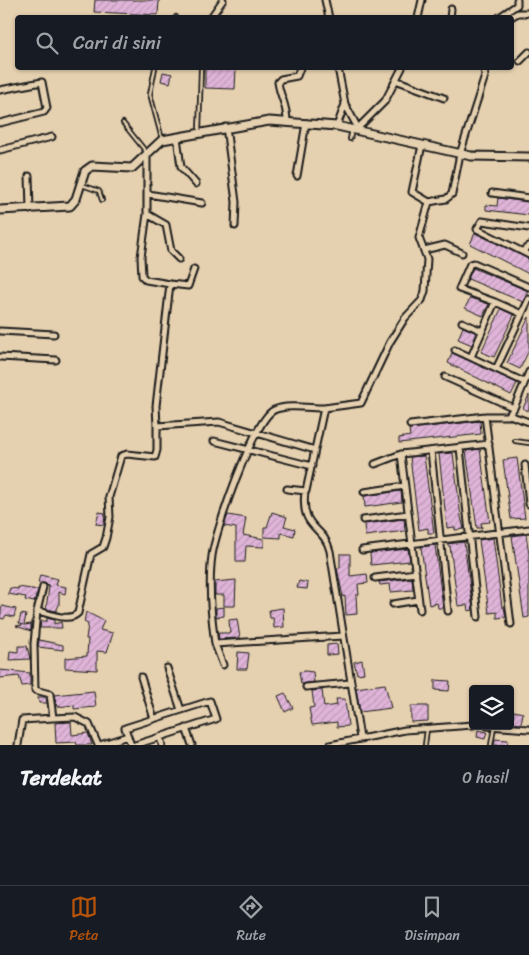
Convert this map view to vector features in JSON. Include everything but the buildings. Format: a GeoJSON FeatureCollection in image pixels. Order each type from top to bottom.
{"type":"FeatureCollection","features":[{"type":"Feature","properties":{"kind":"street"},"geometry":{"type":"LineString","coordinates":[[212,15],[223,0]]}},
{"type":"Feature","properties":{"kind":"street"},"geometry":{"type":"LineString","coordinates":[[325,0],[328,15]]}},
{"type":"Feature","properties":{"kind":"street"},"geometry":{"type":"LineString","coordinates":[[419,15],[422,0]]}},
{"type":"Feature","properties":{"kind":"street"},"geometry":{"type":"LineString","coordinates":[[517,3],[518,13]]}},
{"type":"Feature","properties":{"kind":"street"},"geometry":{"type":"LineString","coordinates":[[502,15],[517,3]]}},
{"type":"Feature","properties":{"kind":"street"},"geometry":{"type":"LineString","coordinates":[[451,15],[452,9]]}},
{"type":"Feature","properties":{"kind":"street"},"geometry":{"type":"LineString","coordinates":[[514,15],[518,13],[529,13]]}},
{"type":"Feature","properties":{"kind":"street"},"geometry":{"type":"LineString","coordinates":[[520,61],[529,52]]}},
{"type":"Feature","properties":{"kind":"street"},"geometry":{"type":"LineString","coordinates":[[287,122],[286,104],[280,94],[278,82],[298,76],[300,70]]}},
{"type":"Feature","properties":{"kind":"street"},"geometry":{"type":"LineString","coordinates":[[338,70],[345,104],[356,129]]}},
{"type":"Feature","properties":{"kind":"street"},"geometry":{"type":"LineString","coordinates":[[356,129],[386,101],[398,81],[401,70]]}},
{"type":"Feature","properties":{"kind":"street"},"geometry":{"type":"LineString","coordinates":[[422,145],[412,192],[429,202],[446,199],[451,195],[460,154],[485,76],[484,70]]}},
{"type":"Feature","properties":{"kind":"street"},"geometry":{"type":"LineString","coordinates":[[398,81],[444,98]]}},
{"type":"Feature","properties":{"kind":"street"},"geometry":{"type":"LineString","coordinates":[[0,90],[42,82],[47,108],[44,112],[0,123]]}},
{"type":"Feature","properties":{"kind":"street"},"geometry":{"type":"LineString","coordinates":[[337,126],[345,104]]}},
{"type":"Feature","properties":{"kind":"street"},"geometry":{"type":"LineString","coordinates":[[0,210],[30,210],[70,206],[76,199],[85,171],[90,167],[100,165],[128,169],[136,166],[162,140],[258,122],[337,126],[480,157],[529,157]]}},
{"type":"Feature","properties":{"kind":"street"},"geometry":{"type":"LineString","coordinates":[[297,176],[306,123]]}},
{"type":"Feature","properties":{"kind":"street"},"geometry":{"type":"LineString","coordinates":[[226,127],[236,202],[235,226]]}},
{"type":"Feature","properties":{"kind":"street"},"geometry":{"type":"LineString","coordinates":[[177,136],[182,169],[196,184]]}},
{"type":"Feature","properties":{"kind":"street"},"geometry":{"type":"LineString","coordinates":[[0,150],[52,137]]}},
{"type":"Feature","properties":{"kind":"street"},"geometry":{"type":"LineString","coordinates":[[147,153],[148,194],[141,250],[142,276],[146,280],[188,286],[194,269]]}},
{"type":"Feature","properties":{"kind":"street"},"geometry":{"type":"LineString","coordinates":[[29,176],[30,210]]}},
{"type":"Feature","properties":{"kind":"street"},"geometry":{"type":"LineString","coordinates":[[492,193],[529,198]]}},
{"type":"Feature","properties":{"kind":"street"},"geometry":{"type":"LineString","coordinates":[[148,194],[202,203]]}},
{"type":"Feature","properties":{"kind":"street"},"geometry":{"type":"LineString","coordinates":[[223,665],[215,644],[211,588],[212,556],[228,496],[258,432],[267,416],[275,410],[324,408],[361,403],[395,334],[405,318],[423,298],[428,264],[419,238],[429,202]]}},
{"type":"Feature","properties":{"kind":"street"},"geometry":{"type":"LineString","coordinates":[[146,214],[166,226],[171,251],[180,259]]}},
{"type":"Feature","properties":{"kind":"street"},"geometry":{"type":"LineString","coordinates":[[529,228],[484,221],[480,222],[478,227],[479,231],[529,255]]}},
{"type":"Feature","properties":{"kind":"street"},"geometry":{"type":"LineString","coordinates":[[424,250],[445,245],[462,253]]}},
{"type":"Feature","properties":{"kind":"street"},"geometry":{"type":"LineString","coordinates":[[522,251],[529,246]]}},
{"type":"Feature","properties":{"kind":"street"},"geometry":{"type":"LineString","coordinates":[[522,314],[459,289],[470,264],[474,263],[529,287]]}},
{"type":"Feature","properties":{"kind":"street"},"geometry":{"type":"LineString","coordinates":[[37,611],[62,617],[72,617],[78,613],[91,554],[103,547],[106,538],[110,517],[109,497],[122,456],[127,454],[155,457],[157,450],[156,406],[170,284]]}},
{"type":"Feature","properties":{"kind":"street"},"geometry":{"type":"LineString","coordinates":[[496,369],[529,299]]}},
{"type":"Feature","properties":{"kind":"street"},"geometry":{"type":"LineString","coordinates":[[470,357],[495,302]]}},
{"type":"Feature","properties":{"kind":"street"},"geometry":{"type":"LineString","coordinates":[[462,322],[482,331]]}},
{"type":"Feature","properties":{"kind":"street"},"geometry":{"type":"LineString","coordinates":[[0,331],[54,334]]}},
{"type":"Feature","properties":{"kind":"street"},"geometry":{"type":"LineString","coordinates":[[455,350],[524,382]]}},
{"type":"Feature","properties":{"kind":"street"},"geometry":{"type":"LineString","coordinates":[[0,357],[56,360]]}},
{"type":"Feature","properties":{"kind":"street"},"geometry":{"type":"LineString","coordinates":[[509,415],[514,408],[529,372]]}},
{"type":"Feature","properties":{"kind":"street"},"geometry":{"type":"LineString","coordinates":[[445,377],[514,408]]}},
{"type":"Feature","properties":{"kind":"street"},"geometry":{"type":"LineString","coordinates":[[324,408],[306,492],[306,514],[315,529],[328,542],[360,738]]}},
{"type":"Feature","properties":{"kind":"street"},"geometry":{"type":"LineString","coordinates":[[410,425],[509,415],[529,422]]}},
{"type":"Feature","properties":{"kind":"street"},"geometry":{"type":"LineString","coordinates":[[485,416],[510,624]]}},
{"type":"Feature","properties":{"kind":"street"},"geometry":{"type":"LineString","coordinates":[[157,426],[219,422],[316,450]]}},
{"type":"Feature","properties":{"kind":"street"},"geometry":{"type":"LineString","coordinates":[[214,441],[312,466]]}},
{"type":"Feature","properties":{"kind":"street"},"geometry":{"type":"LineString","coordinates":[[375,464],[401,454],[489,444]]}},
{"type":"Feature","properties":{"kind":"street"},"geometry":{"type":"LineString","coordinates":[[460,448],[478,617]]}},
{"type":"Feature","properties":{"kind":"street"},"geometry":{"type":"LineString","coordinates":[[431,451],[448,611]]}},
{"type":"Feature","properties":{"kind":"street"},"geometry":{"type":"LineString","coordinates":[[401,454],[420,610]]}},
{"type":"Feature","properties":{"kind":"street"},"geometry":{"type":"LineString","coordinates":[[525,465],[529,502]]}},
{"type":"Feature","properties":{"kind":"street"},"geometry":{"type":"LineString","coordinates":[[364,492],[405,486]]}},
{"type":"Feature","properties":{"kind":"street"},"geometry":{"type":"LineString","coordinates":[[287,488],[306,492]]}},
{"type":"Feature","properties":{"kind":"street"},"geometry":{"type":"LineString","coordinates":[[363,520],[408,514]]}},
{"type":"Feature","properties":{"kind":"street"},"geometry":{"type":"LineString","coordinates":[[362,550],[529,529]]}},
{"type":"Feature","properties":{"kind":"street"},"geometry":{"type":"LineString","coordinates":[[375,578],[416,573]]}},
{"type":"Feature","properties":{"kind":"street"},"geometry":{"type":"LineString","coordinates":[[43,587],[37,611],[34,644],[34,690],[50,694],[53,718]]}},
{"type":"Feature","properties":{"kind":"street"},"geometry":{"type":"LineString","coordinates":[[393,604],[418,600]]}},
{"type":"Feature","properties":{"kind":"street"},"geometry":{"type":"LineString","coordinates":[[215,644],[342,636]]}},
{"type":"Feature","properties":{"kind":"street"},"geometry":{"type":"LineString","coordinates":[[167,668],[181,710]]}},
{"type":"Feature","properties":{"kind":"street"},"geometry":{"type":"LineString","coordinates":[[141,677],[154,719]]}},
{"type":"Feature","properties":{"kind":"street"},"geometry":{"type":"LineString","coordinates":[[306,687],[350,683]]}},
{"type":"Feature","properties":{"kind":"street"},"geometry":{"type":"LineString","coordinates":[[131,745],[125,728],[210,701],[216,719],[135,745]]}},
{"type":"Feature","properties":{"kind":"street"},"geometry":{"type":"LineString","coordinates":[[18,745],[22,720],[75,717],[91,726],[99,745],[128,736]]}},
{"type":"Feature","properties":{"kind":"street"},"geometry":{"type":"LineString","coordinates":[[330,745],[360,738],[428,728],[469,725]]}},
{"type":"Feature","properties":{"kind":"street"},"geometry":{"type":"LineString","coordinates":[[186,728],[192,745]]}},
{"type":"Feature","properties":{"kind":"street"},"geometry":{"type":"LineString","coordinates":[[514,728],[529,729]]}},
{"type":"Feature","properties":{"kind":"street"},"geometry":{"type":"LineString","coordinates":[[160,737],[162,745]]}},
{"type":"Feature","properties":{"kind":"lane"},"geometry":{"type":"LineString","coordinates":[[156,70],[150,94],[162,140]]}},
{"type":"Feature","properties":{"kind":"lane"},"geometry":{"type":"LineString","coordinates":[[199,132],[201,70]]}},
{"type":"Feature","properties":{"kind":"lane"},"geometry":{"type":"LineString","coordinates":[[123,123],[147,153]]}},
{"type":"Feature","properties":{"kind":"lane"},"geometry":{"type":"LineString","coordinates":[[350,139],[356,129]]}},
{"type":"Feature","properties":{"kind":"lane"},"geometry":{"type":"LineString","coordinates":[[81,185],[99,191],[102,200]]}},
{"type":"Feature","properties":{"kind":"lane"},"geometry":{"type":"LineString","coordinates":[[515,441],[529,443]]}},
{"type":"Feature","properties":{"kind":"lane"},"geometry":{"type":"LineString","coordinates":[[425,745],[428,728]]}},
{"type":"Feature","properties":{"kind":"lane"},"geometry":{"type":"LineString","coordinates":[[491,745],[494,730]]}}]}
